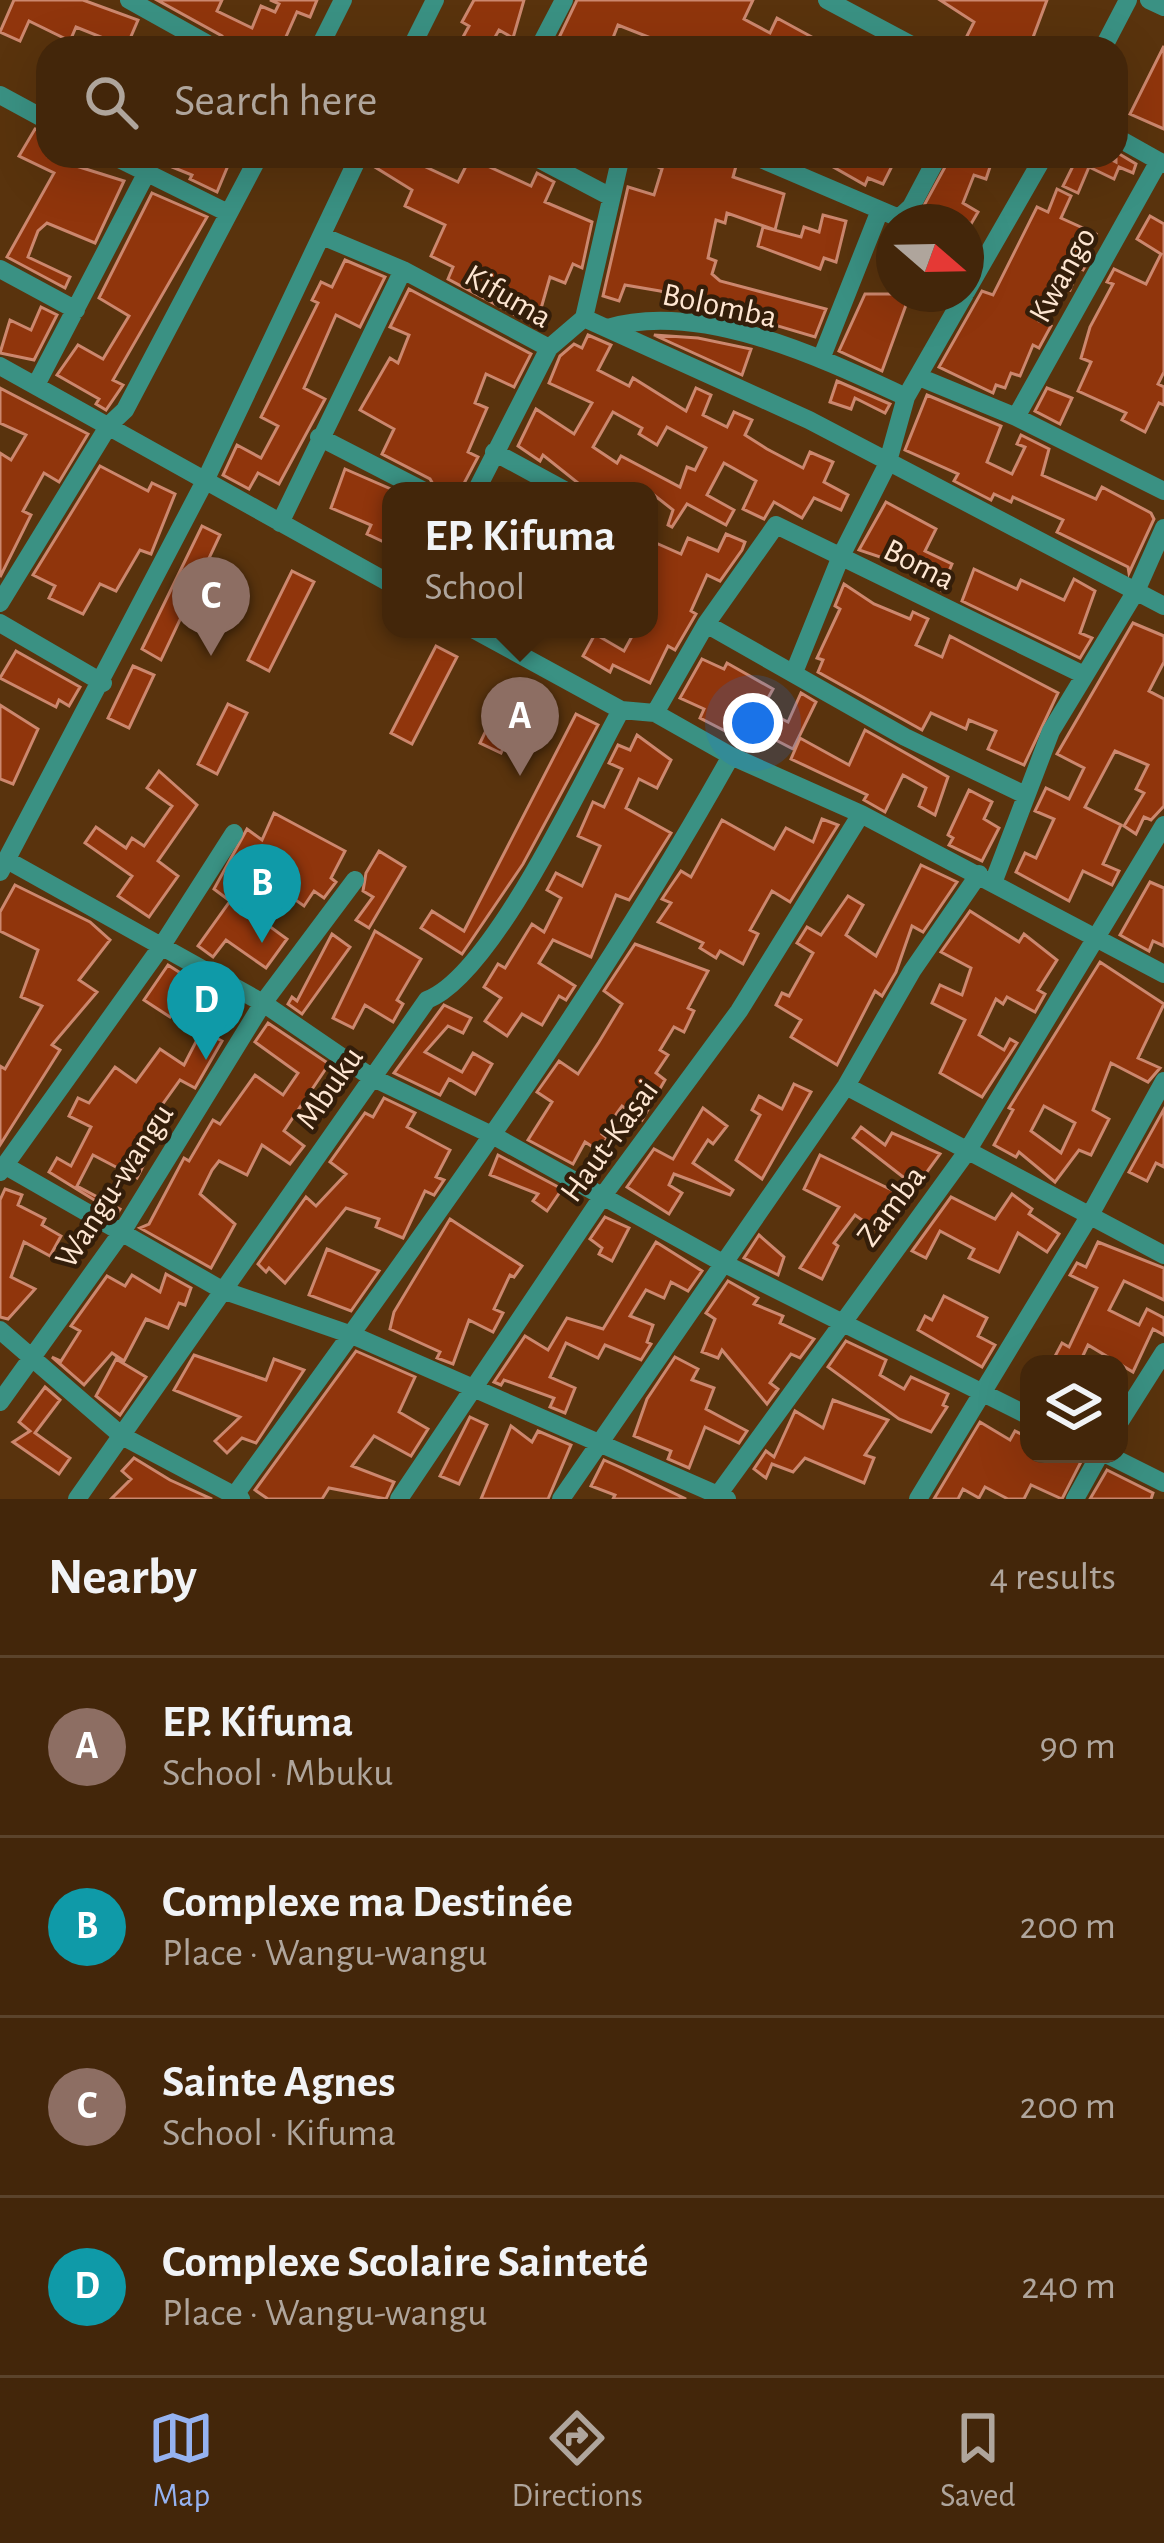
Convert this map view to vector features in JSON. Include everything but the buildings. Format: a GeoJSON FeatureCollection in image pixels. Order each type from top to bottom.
{"type":"FeatureCollection","features":[{"type":"Feature","properties":{"kind":"street"},"geometry":{"type":"LineString","coordinates":[[129,0],[194,36]]}},
{"type":"Feature","properties":{"kind":"street"},"geometry":{"type":"LineString","coordinates":[[325,36],[343,0]]}},
{"type":"Feature","properties":{"kind":"street"},"geometry":{"type":"LineString","coordinates":[[417,36],[435,0]]}},
{"type":"Feature","properties":{"kind":"street"},"geometry":{"type":"LineString","coordinates":[[546,36],[564,0]]}},
{"type":"Feature","properties":{"kind":"street"},"geometry":{"type":"LineString","coordinates":[[827,0],[894,36]]}},
{"type":"Feature","properties":{"kind":"street"},"geometry":{"type":"LineString","coordinates":[[1108,36],[1128,0]]}},
{"type":"Feature","properties":{"kind":"street"},"geometry":{"type":"LineString","coordinates":[[1149,0],[1164,7]]}},
{"type":"Feature","properties":{"kind":"street"},"geometry":{"type":"LineString","coordinates":[[0,95],[36,114]]}},
{"type":"Feature","properties":{"kind":"street","name":"Kwango"},"geometry":{"type":"LineString","coordinates":[[1016,417],[1161,163],[1128,144]]}},
{"type":"Feature","properties":{"kind":"street"},"geometry":{"type":"LineString","coordinates":[[135,168],[226,212]]}},
{"type":"Feature","properties":{"kind":"street"},"geometry":{"type":"LineString","coordinates":[[0,603],[109,425],[132,397],[252,168]]}},
{"type":"Feature","properties":{"kind":"street"},"geometry":{"type":"LineString","coordinates":[[353,168],[205,481],[3,866],[263,1003],[371,1077],[494,1136],[722,1262],[1020,1412]]}},
{"type":"Feature","properties":{"kind":"street"},"geometry":{"type":"LineString","coordinates":[[556,168],[611,197]]}},
{"type":"Feature","properties":{"kind":"street"},"geometry":{"type":"LineString","coordinates":[[549,349],[584,318],[618,168]]}},
{"type":"Feature","properties":{"kind":"street"},"geometry":{"type":"LineString","coordinates":[[782,168],[876,208]]}},
{"type":"Feature","properties":{"kind":"street"},"geometry":{"type":"LineString","coordinates":[[912,204],[931,168]]}},
{"type":"Feature","properties":{"kind":"street"},"geometry":{"type":"LineString","coordinates":[[984,260],[1037,168]]}},
{"type":"Feature","properties":{"kind":"street"},"geometry":{"type":"LineString","coordinates":[[36,385],[146,174]]}},
{"type":"Feature","properties":{"kind":"street"},"geometry":{"type":"LineString","coordinates":[[821,359],[876,220]]}},
{"type":"Feature","properties":{"kind":"street","name":"Kifuma"},"geometry":{"type":"LineString","coordinates":[[322,236],[403,270],[549,349],[480,482]]}},
{"type":"Feature","properties":{"kind":"street"},"geometry":{"type":"LineString","coordinates":[[0,269],[76,310]]}},
{"type":"Feature","properties":{"kind":"street"},"geometry":{"type":"LineString","coordinates":[[280,523],[403,270]]}},
{"type":"Feature","properties":{"kind":"street"},"geometry":{"type":"LineString","coordinates":[[655,713],[706,624],[774,525],[841,556],[887,465],[906,397],[954,312]]}},
{"type":"Feature","properties":{"kind":"street"},"geometry":{"type":"LineString","coordinates":[[584,318],[809,420],[1164,607]]}},
{"type":"Feature","properties":{"kind":"street","name":"Bolomba"},"geometry":{"type":"LineString","coordinates":[[607,328],[665,318],[716,327],[821,359],[906,397]]}},
{"type":"Feature","properties":{"kind":"street"},"geometry":{"type":"LineString","coordinates":[[0,366],[382,579]]}},
{"type":"Feature","properties":{"kind":"street"},"geometry":{"type":"LineString","coordinates":[[919,376],[1016,417],[1164,491]]}},
{"type":"Feature","properties":{"kind":"street"},"geometry":{"type":"LineString","coordinates":[[319,437],[406,482]]}},
{"type":"Feature","properties":{"kind":"street"},"geometry":{"type":"LineString","coordinates":[[494,452],[549,482]]}},
{"type":"Feature","properties":{"kind":"street"},"geometry":{"type":"LineString","coordinates":[[561,1499],[846,1086],[942,924],[986,878],[1023,794],[1084,675],[1136,591],[1164,528]]}},
{"type":"Feature","properties":{"kind":"street","name":"Boma"},"geometry":{"type":"LineString","coordinates":[[795,670],[841,556],[1084,675]]}},
{"type":"Feature","properties":{"kind":"street"},"geometry":{"type":"LineString","coordinates":[[0,623],[103,683]]}},
{"type":"Feature","properties":{"kind":"street"},"geometry":{"type":"LineString","coordinates":[[706,624],[795,670],[905,737],[1023,794]]}},
{"type":"Feature","properties":{"kind":"street"},"geometry":{"type":"LineString","coordinates":[[489,638],[621,710],[655,713],[731,756],[861,814],[1164,974]]}},
{"type":"Feature","properties":{"kind":"street","name":"Mbuku"},"geometry":{"type":"LineString","coordinates":[[77,1499],[427,1000],[443,994],[502,926],[621,710]]}},
{"type":"Feature","properties":{"kind":"street"},"geometry":{"type":"LineString","coordinates":[[0,1330],[122,1436],[236,1498],[494,1136],[646,908],[731,756]]}},
{"type":"Feature","properties":{"kind":"street","name":"Haut-Kasai"},"geometry":{"type":"LineString","coordinates":[[399,1499],[602,1197],[739,1011],[861,814]]}},
{"type":"Feature","properties":{"kind":"street","name":"Zamba"},"geometry":{"type":"LineString","coordinates":[[720,1498],[841,1321],[966,1153],[1099,937],[1156,861],[1164,825]]}},
{"type":"Feature","properties":{"kind":"street"},"geometry":{"type":"LineString","coordinates":[[234,832],[161,947],[2,1169],[222,1290],[352,1335],[720,1498]]}},
{"type":"Feature","properties":{"kind":"street","name":"Wangu-wangu"},"geometry":{"type":"LineString","coordinates":[[0,1402],[122,1232],[263,1003],[355,880]]}},
{"type":"Feature","properties":{"kind":"street"},"geometry":{"type":"LineString","coordinates":[[918,1499],[1090,1215],[1164,1081]]}},
{"type":"Feature","properties":{"kind":"street"},"geometry":{"type":"LineString","coordinates":[[846,1086],[1164,1255]]}},
{"type":"Feature","properties":{"kind":"street"},"geometry":{"type":"LineString","coordinates":[[1128,1410],[1164,1352]]}},
{"type":"Feature","properties":{"kind":"street"},"geometry":{"type":"LineString","coordinates":[[1075,1499],[1097,1463]]}},
{"type":"Feature","properties":{"kind":"street"},"geometry":{"type":"LineString","coordinates":[[1122,1463],[1164,1483]]}},
{"type":"Feature","properties":{"kind":"place","name":"Sainte Agnes"},"geometry":{"type":"Point","coordinates":[211,656]}},
{"type":"Feature","properties":{"kind":"place","name":"EP. Kifuma"},"geometry":{"type":"Point","coordinates":[520,776]}},
{"type":"Feature","properties":{"kind":"place","name":"Complexe ma Destinée"},"geometry":{"type":"Point","coordinates":[262,943]}},
{"type":"Feature","properties":{"kind":"place","name":"Complexe Scolaire Sainteté"},"geometry":{"type":"Point","coordinates":[206,1060]}}]}
